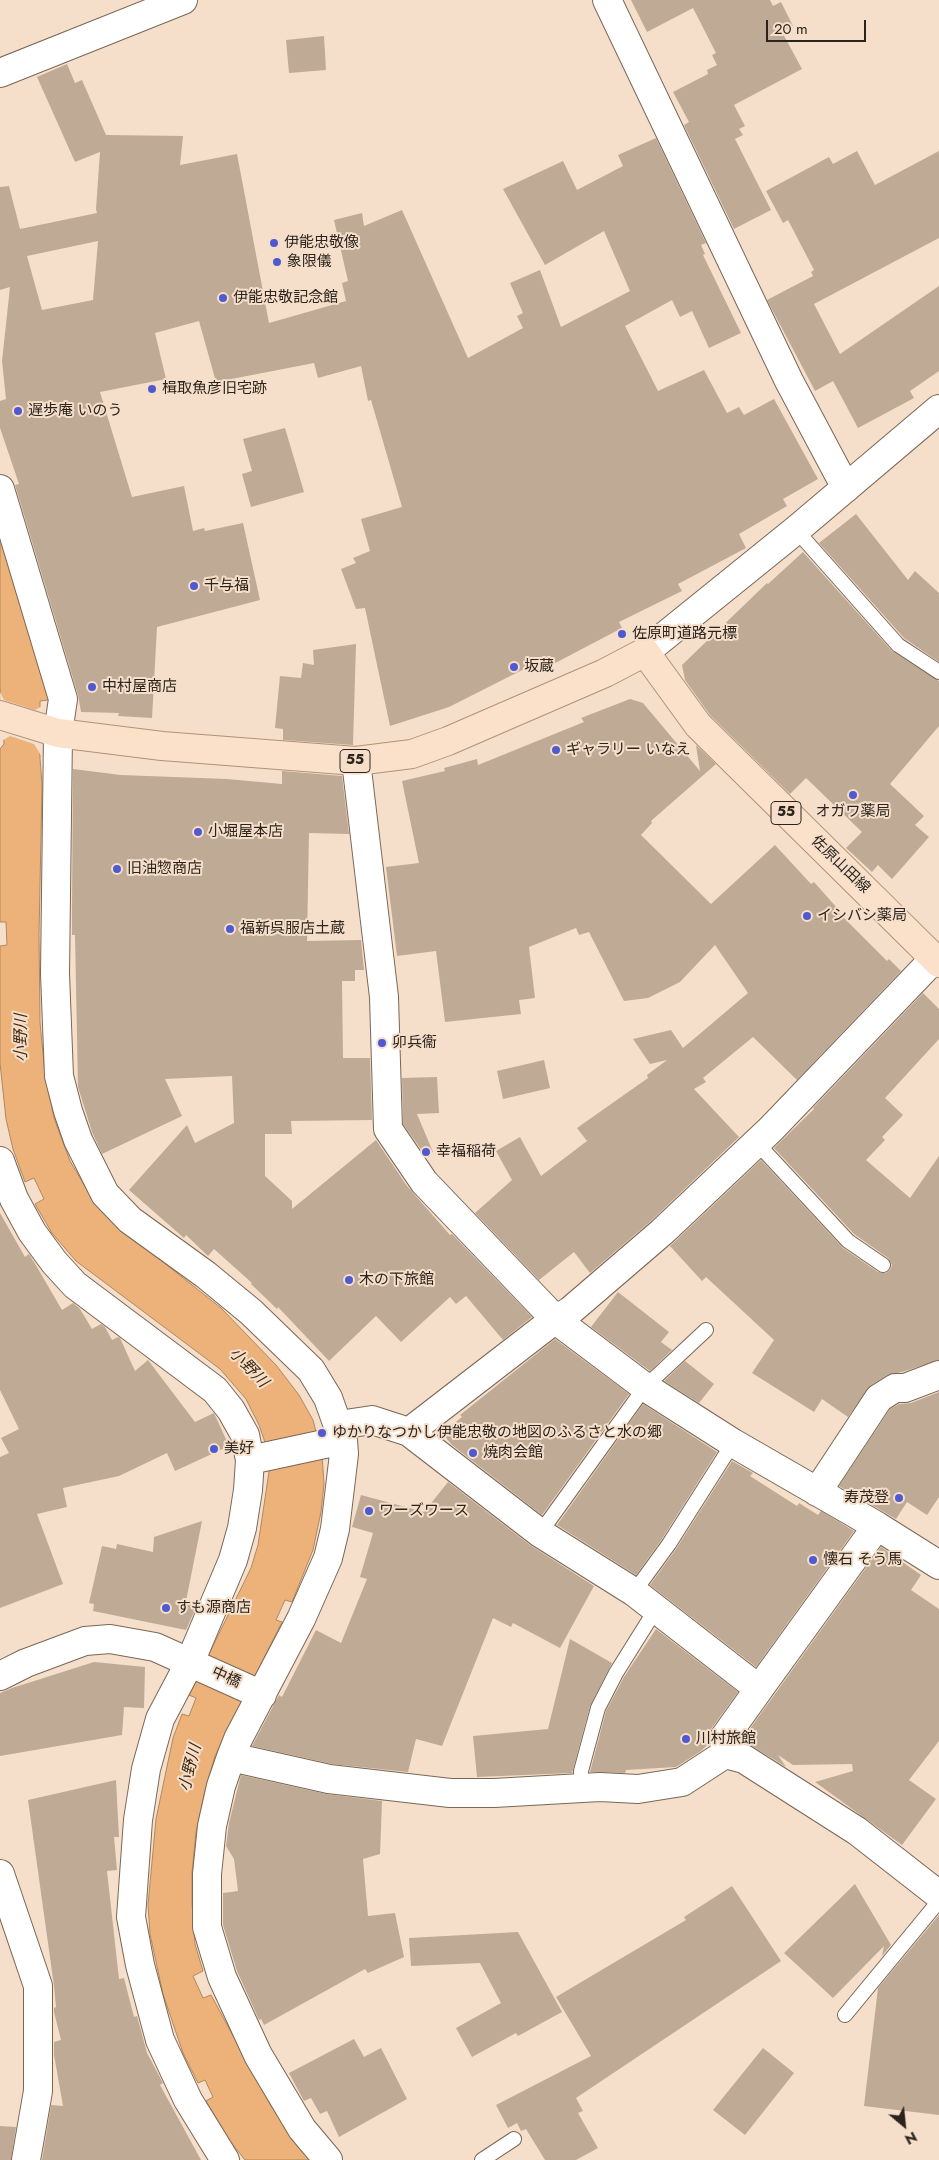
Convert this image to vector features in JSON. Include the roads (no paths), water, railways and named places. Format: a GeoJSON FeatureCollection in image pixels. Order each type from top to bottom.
{"type":"FeatureCollection","features":[{"type":"Feature","properties":{"kind":"main road","name":"55"},"geometry":{"type":"LineString","coordinates":[[0,716],[51,731],[162,746],[356,761],[412,754],[448,742],[605,673],[645,652]]}},
{"type":"Feature","properties":{"kind":"main road","name":"佐原山田線"},"geometry":{"type":"LineString","coordinates":[[645,652],[698,725],[937,961]]}},
{"type":"Feature","properties":{"kind":"street"},"geometry":{"type":"LineString","coordinates":[[0,73],[183,0]]}},
{"type":"Feature","properties":{"kind":"street"},"geometry":{"type":"LineString","coordinates":[[607,0],[789,381],[846,488]]}},
{"type":"Feature","properties":{"kind":"street"},"geometry":{"type":"LineString","coordinates":[[645,652],[796,530],[939,409]]}},
{"type":"Feature","properties":{"kind":"street"},"geometry":{"type":"LineString","coordinates":[[0,489],[63,699],[51,731],[55,974],[59,1076],[78,1140],[105,1194],[130,1220],[206,1275],[251,1312],[311,1370],[328,1398],[334,1437],[344,1454],[336,1520],[328,1558],[300,1619],[256,1692],[231,1757],[221,1786],[212,1826],[207,1874],[207,1927],[222,1977],[258,2054],[302,2129],[328,2160]]}},
{"type":"Feature","properties":{"kind":"street"},"geometry":{"type":"LineString","coordinates":[[356,761],[384,997],[388,1129],[424,1182],[556,1320],[645,1387],[733,1443],[877,1526],[939,1565]]}},
{"type":"Feature","properties":{"kind":"street"},"geometry":{"type":"LineString","coordinates":[[409,1432],[570,1311],[662,1232],[756,1142],[937,961]]}},
{"type":"Feature","properties":{"kind":"street"},"geometry":{"type":"LineString","coordinates":[[0,1161],[14,1199],[32,1232],[54,1262],[75,1285],[215,1390],[231,1410],[259,1459],[248,1490],[242,1528],[196,1665],[160,1719],[146,1769],[138,1820],[131,1917],[140,1965],[160,2040],[188,2100],[226,2160]]}},
{"type":"Feature","properties":{"kind":"street"},"geometry":{"type":"LineString","coordinates":[[817,1492],[878,1398],[895,1388],[905,1388],[939,1375]]}},
{"type":"Feature","properties":{"kind":"street"},"geometry":{"type":"LineString","coordinates":[[259,1459],[334,1437],[372,1420],[409,1432],[540,1533],[634,1592],[758,1689]]}},
{"type":"Feature","properties":{"kind":"street"},"geometry":{"type":"LineString","coordinates":[[725,1754],[724,1738],[877,1526]]}},
{"type":"Feature","properties":{"kind":"street","name":"中橋"},"geometry":{"type":"LineString","coordinates":[[0,1676],[85,1642],[110,1638],[155,1646],[256,1692]]}},
{"type":"Feature","properties":{"kind":"street"},"geometry":{"type":"LineString","coordinates":[[231,1757],[329,1779],[450,1792],[494,1793],[581,1789],[638,1789],[682,1782],[725,1754]]}},
{"type":"Feature","properties":{"kind":"street"},"geometry":{"type":"LineString","coordinates":[[725,1754],[744,1760],[856,1830],[939,1895]]}},
{"type":"Feature","properties":{"kind":"street"},"geometry":{"type":"LineString","coordinates":[[0,1874],[38,1986],[38,2091],[26,2160]]}},
{"type":"Feature","properties":{"kind":"lane"},"geometry":{"type":"LineString","coordinates":[[796,530],[898,644],[939,672]]}},
{"type":"Feature","properties":{"kind":"lane"},"geometry":{"type":"LineString","coordinates":[[756,1142],[848,1241],[883,1265]]}},
{"type":"Feature","properties":{"kind":"lane"},"geometry":{"type":"LineString","coordinates":[[540,1533],[645,1387],[706,1330]]}},
{"type":"Feature","properties":{"kind":"lane"},"geometry":{"type":"LineString","coordinates":[[634,1592],[669,1544],[733,1443]]}},
{"type":"Feature","properties":{"kind":"lane"},"geometry":{"type":"LineString","coordinates":[[581,1789],[581,1771],[598,1708],[616,1673],[656,1609]]}},
{"type":"Feature","properties":{"kind":"lane"},"geometry":{"type":"LineString","coordinates":[[845,2015],[939,1901]]}},
{"type":"Feature","properties":{"kind":"lane"},"geometry":{"type":"LineString","coordinates":[[482,2160],[514,2139]]}},
{"type":"Feature","properties":{"kind":"water","name":"小野川"},"geometry":{"type":"Polygon","coordinates":[[[0,528],[51,694],[48,700],[40,701],[42,785],[39,934],[40,1022],[45,1074],[54,1118],[70,1161],[90,1195],[114,1223],[221,1308],[276,1365],[299,1395],[313,1420],[322,1455],[324,1484],[321,1512],[313,1550],[292,1602],[285,1600],[276,1620],[282,1622],[215,1756],[196,1832],[192,1873],[195,1944],[203,1971],[193,1976],[203,1998],[211,1995],[271,2106],[309,2160],[245,2160],[230,2141],[206,2101],[213,2097],[205,2080],[198,2083],[183,2053],[163,1994],[150,1934],[148,1905],[156,1819],[173,1738],[182,1714],[189,1716],[196,1698],[189,1695],[251,1568],[258,1545],[270,1465],[267,1448],[259,1425],[246,1399],[220,1369],[76,1261],[52,1233],[35,1204],[44,1199],[34,1178],[25,1182],[13,1149],[6,1119],[0,1063],[0,946],[7,945],[6,922],[0,922],[0,749],[4,744],[0,688],[0,528]]]}},
{"type":"Feature","properties":{"kind":"place","name":"伊能忠敬像"},"geometry":{"type":"Point","coordinates":[274,243]}},
{"type":"Feature","properties":{"kind":"place","name":"象限儀"},"geometry":{"type":"Point","coordinates":[277,262]}},
{"type":"Feature","properties":{"kind":"place","name":"伊能忠敬記念館"},"geometry":{"type":"Point","coordinates":[223,298]}},
{"type":"Feature","properties":{"kind":"place","name":"楫取魚彦旧宅跡"},"geometry":{"type":"Point","coordinates":[152,389]}},
{"type":"Feature","properties":{"kind":"place","name":"遅歩庵 いのう"},"geometry":{"type":"Point","coordinates":[18,411]}},
{"type":"Feature","properties":{"kind":"place","name":"千与福"},"geometry":{"type":"Point","coordinates":[194,586]}},
{"type":"Feature","properties":{"kind":"place","name":"佐原町道路元標"},"geometry":{"type":"Point","coordinates":[622,634]}},
{"type":"Feature","properties":{"kind":"place","name":"坂蔵"},"geometry":{"type":"Point","coordinates":[514,667]}},
{"type":"Feature","properties":{"kind":"place","name":"中村屋商店"},"geometry":{"type":"Point","coordinates":[92,687]}},
{"type":"Feature","properties":{"kind":"place","name":"ギャラリー いなえ"},"geometry":{"type":"Point","coordinates":[556,750]}},
{"type":"Feature","properties":{"kind":"place","name":"オガワ薬局"},"geometry":{"type":"Point","coordinates":[853,795]}},
{"type":"Feature","properties":{"kind":"place","name":"小堀屋本店"},"geometry":{"type":"Point","coordinates":[198,832]}},
{"type":"Feature","properties":{"kind":"place","name":"旧油惣商店"},"geometry":{"type":"Point","coordinates":[117,869]}},
{"type":"Feature","properties":{"kind":"place","name":"イシバシ薬局"},"geometry":{"type":"Point","coordinates":[807,916]}},
{"type":"Feature","properties":{"kind":"place","name":"福新呉服店土蔵"},"geometry":{"type":"Point","coordinates":[230,929]}},
{"type":"Feature","properties":{"kind":"place","name":"卯兵衞"},"geometry":{"type":"Point","coordinates":[382,1043]}},
{"type":"Feature","properties":{"kind":"place","name":"幸福稲荷"},"geometry":{"type":"Point","coordinates":[426,1152]}},
{"type":"Feature","properties":{"kind":"place","name":"木の下旅館"},"geometry":{"type":"Point","coordinates":[349,1280]}},
{"type":"Feature","properties":{"kind":"place","name":"ゆかりなつかし伊能忠敬の地図のふるさと水の郷"},"geometry":{"type":"Point","coordinates":[322,1433]}},
{"type":"Feature","properties":{"kind":"place","name":"美好"},"geometry":{"type":"Point","coordinates":[214,1449]}},
{"type":"Feature","properties":{"kind":"place","name":"焼肉会館"},"geometry":{"type":"Point","coordinates":[473,1453]}},
{"type":"Feature","properties":{"kind":"place","name":"寿茂登"},"geometry":{"type":"Point","coordinates":[899,1498]}},
{"type":"Feature","properties":{"kind":"place","name":"ワーズワース"},"geometry":{"type":"Point","coordinates":[369,1511]}},
{"type":"Feature","properties":{"kind":"place","name":"懐石 そう馬"},"geometry":{"type":"Point","coordinates":[813,1560]}},
{"type":"Feature","properties":{"kind":"place","name":"すも源商店"},"geometry":{"type":"Point","coordinates":[166,1608]}},
{"type":"Feature","properties":{"kind":"place","name":"川村旅館"},"geometry":{"type":"Point","coordinates":[686,1739]}}]}
